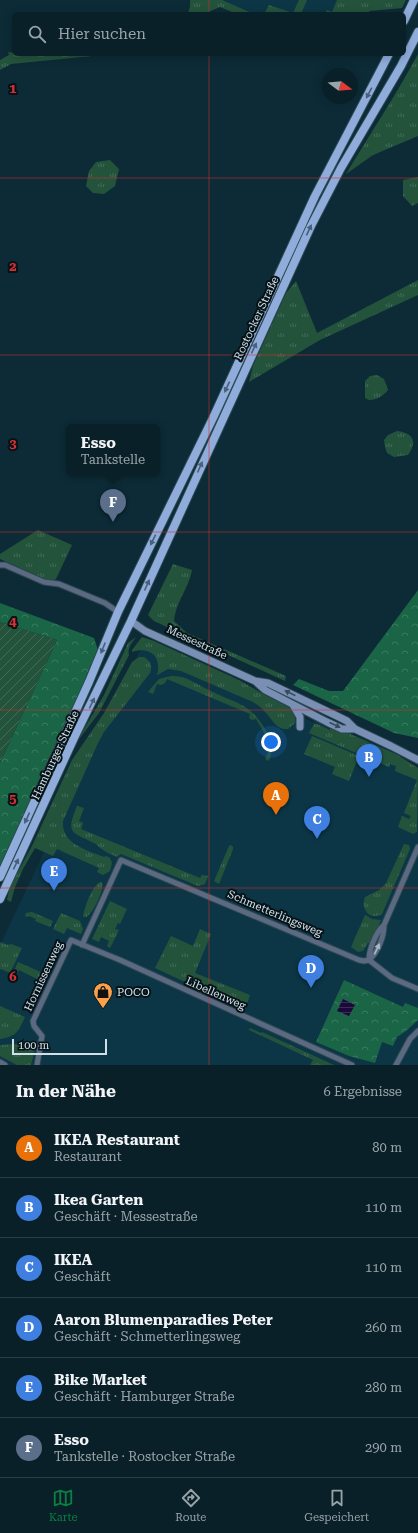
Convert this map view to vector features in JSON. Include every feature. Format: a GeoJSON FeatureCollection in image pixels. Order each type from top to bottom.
{"type":"FeatureCollection","features":[{"type":"Feature","properties":{"kind":"main road"},"geometry":{"type":"LineString","coordinates":[[406,17],[414,0]]}},
{"type":"Feature","properties":{"kind":"main road","name":"Rostocker Straße"},"geometry":{"type":"LineString","coordinates":[[131,621],[221,420],[325,196],[401,66],[418,32]]}},
{"type":"Feature","properties":{"kind":"main road","name":"Rostocker Straße"},"geometry":{"type":"LineString","coordinates":[[118,612],[213,418],[315,196],[388,56]]}},
{"type":"Feature","properties":{"kind":"main road"},"geometry":{"type":"LineString","coordinates":[[118,612],[131,621]]}},
{"type":"Feature","properties":{"kind":"main road","name":"Hamburger Straße"},"geometry":{"type":"LineString","coordinates":[[0,877],[89,682],[118,612]]}},
{"type":"Feature","properties":{"kind":"main road","name":"Messestraße"},"geometry":{"type":"LineString","coordinates":[[131,621],[145,630],[255,681],[268,683],[339,717],[347,721],[355,729],[418,760]]}},
{"type":"Feature","properties":{"kind":"main road","name":"Hamburger Straße"},"geometry":{"type":"LineString","coordinates":[[0,899],[71,745],[131,621]]}},
{"type":"Feature","properties":{"kind":"main road","name":"Messestraße"},"geometry":{"type":"LineString","coordinates":[[255,681],[265,690],[342,729],[355,729]]}},
{"type":"Feature","properties":{"kind":"main road"},"geometry":{"type":"LineString","coordinates":[[292,703],[300,717],[300,728]]}},
{"type":"Feature","properties":{"kind":"street"},"geometry":{"type":"LineString","coordinates":[[0,565],[5,565],[44,582],[59,584],[105,603],[118,612]]}},
{"type":"Feature","properties":{"kind":"street"},"geometry":{"type":"LineString","coordinates":[[369,960],[369,954],[380,929],[384,925],[418,847]]}},
{"type":"Feature","properties":{"kind":"street","name":"Schmetterlingsweg"},"geometry":{"type":"LineString","coordinates":[[82,944],[121,860],[359,960],[369,960],[392,978],[418,989]]}},
{"type":"Feature","properties":{"kind":"street","name":"Libellenweg"},"geometry":{"type":"LineString","coordinates":[[71,940],[127,963],[352,1065]]}},
{"type":"Feature","properties":{"kind":"street","name":"Hornissenweg"},"geometry":{"type":"LineString","coordinates":[[37,1065],[42,1036],[34,1026],[33,1021],[71,940]]}},
{"type":"Feature","properties":{"kind":"street"},"geometry":{"type":"LineString","coordinates":[[396,1065],[410,1039],[418,1031]]}},
{"type":"Feature","properties":{"kind":"street"},"geometry":{"type":"LineString","coordinates":[[0,1062],[5,1065]]}},
{"type":"Feature","properties":{"kind":"shaded area"},"geometry":{"type":"Polygon","coordinates":[[[203,0],[406,0],[402,8],[369,12],[232,12],[203,0]]]}},
{"type":"Feature","properties":{"kind":"shaded area"},"geometry":{"type":"Polygon","coordinates":[[[145,640],[255,690],[285,705],[295,713],[312,722],[315,721],[329,727],[330,725],[382,747],[418,768],[418,1065],[0,1065],[0,945],[145,640]]]}},
{"type":"Feature","properties":{"kind":"shaded area"},"geometry":{"type":"Polygon","coordinates":[[[343,999],[355,1005],[349,1016],[337,1011],[343,999]]]}},
{"type":"Feature","properties":{"kind":"green space"},"geometry":{"type":"Polygon","coordinates":[[[190,0],[222,0],[249,12],[232,12],[220,7],[209,12],[188,12],[190,0]]]}},
{"type":"Feature","properties":{"kind":"green space"},"geometry":{"type":"Polygon","coordinates":[[[299,0],[307,0],[302,12],[293,12],[299,0]]]}},
{"type":"Feature","properties":{"kind":"green space"},"geometry":{"type":"Polygon","coordinates":[[[337,0],[406,0],[402,8],[369,12],[332,12],[337,0]]]}},
{"type":"Feature","properties":{"kind":"green space"},"geometry":{"type":"Polygon","coordinates":[[[269,5],[290,12],[265,12],[269,5]]]}},
{"type":"Feature","properties":{"kind":"green space"},"geometry":{"type":"Polygon","coordinates":[[[8,52],[12,53],[12,56],[92,56],[11,64],[0,70],[0,60],[9,55],[8,52]]]}},
{"type":"Feature","properties":{"kind":"green space"},"geometry":{"type":"Polygon","coordinates":[[[418,54],[418,136],[373,155],[346,174],[410,69],[418,54]]]}},
{"type":"Feature","properties":{"kind":"green space"},"geometry":{"type":"Polygon","coordinates":[[[110,160],[119,169],[115,186],[104,194],[93,193],[86,186],[89,171],[96,162],[110,160]]]}},
{"type":"Feature","properties":{"kind":"green space"},"geometry":{"type":"Polygon","coordinates":[[[418,177],[418,203],[412,206],[403,196],[403,180],[418,177]]]}},
{"type":"Feature","properties":{"kind":"green space"},"geometry":{"type":"Polygon","coordinates":[[[418,280],[418,295],[320,340],[249,382],[253,366],[286,293],[296,281],[317,333],[418,280]]]}},
{"type":"Feature","properties":{"kind":"green space"},"geometry":{"type":"Polygon","coordinates":[[[377,375],[384,379],[388,390],[380,397],[369,400],[365,398],[365,381],[370,376],[377,375]]]}},
{"type":"Feature","properties":{"kind":"green space"},"geometry":{"type":"Polygon","coordinates":[[[397,431],[407,434],[412,438],[413,446],[408,455],[394,457],[387,453],[384,440],[388,435],[397,431]]]}},
{"type":"Feature","properties":{"kind":"green space"},"geometry":{"type":"Polygon","coordinates":[[[38,530],[72,545],[56,579],[53,581],[45,579],[0,559],[0,554],[38,530]]]}},
{"type":"Feature","properties":{"kind":"green space"},"geometry":{"type":"Polygon","coordinates":[[[173,564],[192,570],[177,608],[174,621],[187,633],[286,676],[285,681],[154,621],[148,615],[173,564]]]}},
{"type":"Feature","properties":{"kind":"green space"},"geometry":{"type":"Polygon","coordinates":[[[418,590],[418,738],[394,733],[293,685],[299,679],[329,691],[343,691],[418,590]]]}},
{"type":"Feature","properties":{"kind":"green space"},"geometry":{"type":"Polygon","coordinates":[[[0,603],[94,638],[98,650],[0,867],[0,763],[57,640],[0,622],[0,603]]]}},
{"type":"Feature","properties":{"kind":"green space"},"geometry":{"type":"Polygon","coordinates":[[[0,622],[57,640],[0,763],[0,622]]]}},
{"type":"Feature","properties":{"kind":"green space"},"geometry":{"type":"Polygon","coordinates":[[[136,637],[129,648],[129,655],[99,713],[76,743],[104,695],[128,643],[136,637]]]}},
{"type":"Feature","properties":{"kind":"green space"},"geometry":{"type":"Polygon","coordinates":[[[142,637],[154,641],[239,680],[292,709],[295,713],[295,723],[288,729],[280,728],[261,708],[253,702],[181,671],[168,669],[157,675],[158,663],[153,654],[144,651],[132,652],[142,637]]]}},
{"type":"Feature","properties":{"kind":"green space"},"geometry":{"type":"Polygon","coordinates":[[[139,657],[144,657],[149,662],[151,665],[150,673],[104,732],[63,821],[63,829],[66,835],[76,845],[83,849],[110,858],[112,863],[110,871],[103,875],[97,872],[99,868],[57,849],[53,856],[35,848],[15,887],[11,902],[7,900],[10,886],[32,846],[72,760],[104,713],[132,662],[139,657]]]}},
{"type":"Feature","properties":{"kind":"green space"},"geometry":{"type":"Polygon","coordinates":[[[171,676],[182,677],[192,681],[241,705],[253,714],[265,729],[271,741],[272,748],[269,761],[265,759],[269,750],[266,749],[265,743],[269,741],[256,719],[252,720],[249,718],[250,714],[167,679],[165,683],[161,685],[157,684],[153,694],[148,692],[159,679],[171,676]]]}},
{"type":"Feature","properties":{"kind":"green space"},"geometry":{"type":"Polygon","coordinates":[[[314,724],[330,730],[332,726],[396,754],[418,768],[417,832],[413,834],[398,827],[402,816],[409,819],[411,816],[404,813],[417,780],[395,771],[396,766],[390,764],[389,767],[309,733],[314,724]]]}},
{"type":"Feature","properties":{"kind":"green space"},"geometry":{"type":"Polygon","coordinates":[[[312,736],[359,756],[349,781],[332,774],[335,767],[304,754],[312,736]]]}},
{"type":"Feature","properties":{"kind":"green space"},"geometry":{"type":"Polygon","coordinates":[[[77,806],[84,808],[79,821],[83,823],[81,829],[200,878],[202,875],[208,876],[205,884],[198,886],[121,854],[117,857],[76,834],[71,828],[73,815],[77,806]]]}},
{"type":"Feature","properties":{"kind":"green space"},"geometry":{"type":"Polygon","coordinates":[[[404,844],[409,845],[410,849],[382,914],[378,916],[370,915],[367,913],[364,906],[365,897],[379,890],[386,883],[404,844]]]}},
{"type":"Feature","properties":{"kind":"green space"},"geometry":{"type":"Polygon","coordinates":[[[231,845],[233,849],[219,884],[214,881],[229,846],[231,845]]]}},
{"type":"Feature","properties":{"kind":"green space"},"geometry":{"type":"Polygon","coordinates":[[[100,882],[102,882],[102,890],[98,901],[89,915],[83,917],[91,893],[100,882]]]}},
{"type":"Feature","properties":{"kind":"green space"},"geometry":{"type":"Polygon","coordinates":[[[110,901],[127,909],[120,924],[118,923],[115,929],[119,930],[110,948],[107,946],[109,941],[101,937],[99,942],[92,939],[110,901]]]}},
{"type":"Feature","properties":{"kind":"green space"},"geometry":{"type":"Polygon","coordinates":[[[32,912],[53,921],[50,927],[35,921],[36,919],[25,916],[26,913],[32,912]]]}},
{"type":"Feature","properties":{"kind":"green space"},"geometry":{"type":"Polygon","coordinates":[[[61,913],[80,921],[83,929],[81,934],[67,928],[64,934],[53,929],[61,913]]]}},
{"type":"Feature","properties":{"kind":"green space"},"geometry":{"type":"Polygon","coordinates":[[[365,915],[372,919],[381,920],[371,943],[368,943],[363,951],[358,952],[351,947],[365,915]]]}},
{"type":"Feature","properties":{"kind":"green space"},"geometry":{"type":"Polygon","coordinates":[[[200,929],[211,934],[195,973],[250,995],[245,1010],[155,968],[171,936],[193,946],[200,929]]]}},
{"type":"Feature","properties":{"kind":"green space"},"geometry":{"type":"Polygon","coordinates":[[[0,942],[22,948],[10,973],[1,969],[0,970],[0,942]]]}},
{"type":"Feature","properties":{"kind":"green space"},"geometry":{"type":"Polygon","coordinates":[[[18,962],[45,974],[30,1007],[27,1006],[39,980],[19,970],[16,976],[12,975],[18,962]]]}},
{"type":"Feature","properties":{"kind":"green space"},"geometry":{"type":"Polygon","coordinates":[[[344,980],[403,1007],[405,1003],[418,1008],[418,1020],[397,1037],[393,1046],[382,1042],[375,1063],[349,1056],[316,1042],[344,980]]]}},
{"type":"Feature","properties":{"kind":"green space"},"geometry":{"type":"Polygon","coordinates":[[[0,1006],[25,1017],[21,1026],[14,1035],[0,1039],[0,1006]]]}},
{"type":"Feature","properties":{"kind":"green space"},"geometry":{"type":"Polygon","coordinates":[[[250,1028],[334,1065],[310,1065],[313,1060],[249,1030],[250,1028]]]}},
{"type":"Feature","properties":{"kind":"green space"},"geometry":{"type":"Polygon","coordinates":[[[31,1043],[36,1045],[31,1065],[17,1065],[0,1056],[0,1045],[31,1043]]]}},
{"type":"Feature","properties":{"kind":"place","name":"Esso"},"geometry":{"type":"Point","coordinates":[113,522]}},
{"type":"Feature","properties":{"kind":"place","name":"Ikea Garten"},"geometry":{"type":"Point","coordinates":[369,777]}},
{"type":"Feature","properties":{"kind":"place","name":"IKEA Restaurant"},"geometry":{"type":"Point","coordinates":[276,815]}},
{"type":"Feature","properties":{"kind":"place","name":"IKEA"},"geometry":{"type":"Point","coordinates":[317,839]}},
{"type":"Feature","properties":{"kind":"place","name":"Bike Market"},"geometry":{"type":"Point","coordinates":[54,891]}},
{"type":"Feature","properties":{"kind":"place","name":"Aaron Blumenparadies Peter"},"geometry":{"type":"Point","coordinates":[311,988]}},
{"type":"Feature","properties":{"kind":"place","name":"POCO"},"geometry":{"type":"Point","coordinates":[103,1009]}}]}
